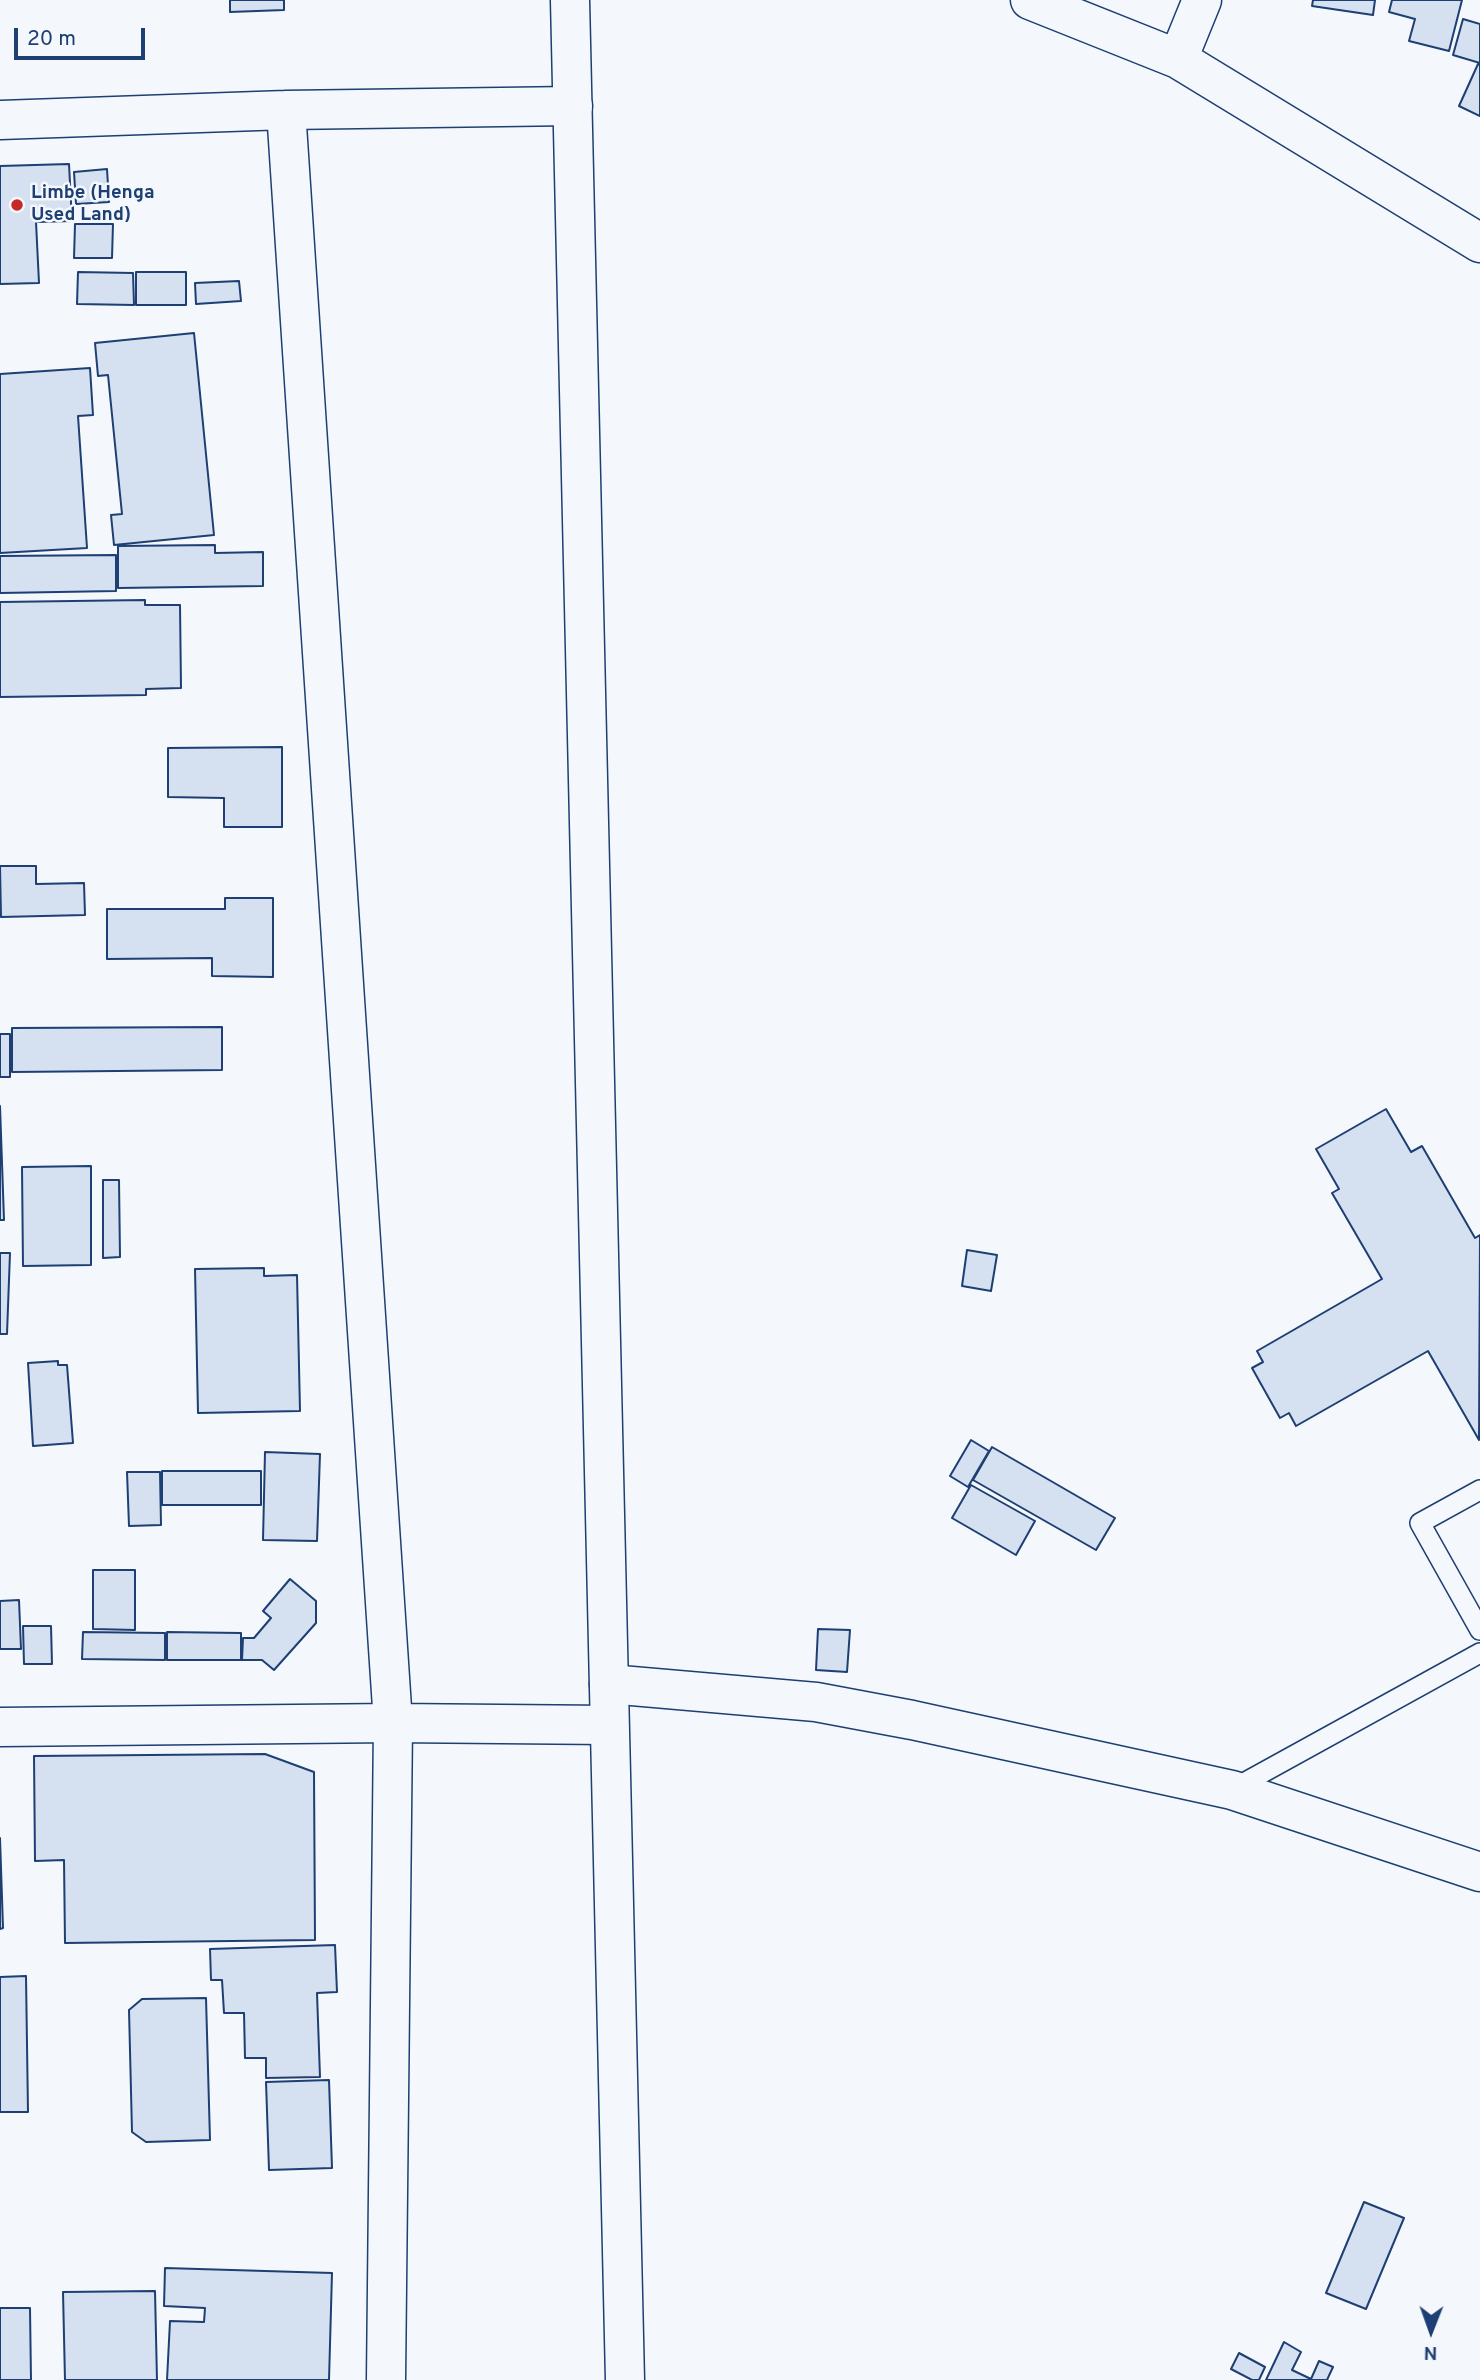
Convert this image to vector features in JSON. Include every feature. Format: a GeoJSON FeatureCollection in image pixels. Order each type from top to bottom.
{"type":"FeatureCollection","features":[{"type":"Feature","properties":{"kind":"main road"},"geometry":{"type":"LineString","coordinates":[[570,0],[625,2380]]}},
{"type":"Feature","properties":{"kind":"main road"},"geometry":{"type":"LineString","coordinates":[[1030,0],[1178,59],[1480,243]]}},
{"type":"Feature","properties":{"kind":"main road"},"geometry":{"type":"LineString","coordinates":[[1178,59],[1202,0]]}},
{"type":"Feature","properties":{"kind":"main road"},"geometry":{"type":"LineString","coordinates":[[0,120],[286,110],[573,106]]}},
{"type":"Feature","properties":{"kind":"main road"},"geometry":{"type":"LineString","coordinates":[[286,110],[393,1723],[386,2380]]}},
{"type":"Feature","properties":{"kind":"main road"},"geometry":{"type":"LineString","coordinates":[[609,1684],[816,1702],[1232,1790],[1480,1872]]}},
{"type":"Feature","properties":{"kind":"main road"},"geometry":{"type":"LineString","coordinates":[[0,1727],[393,1723],[609,1725]]}},
{"type":"Feature","properties":{"kind":"lane"},"geometry":{"type":"LineString","coordinates":[[1480,1490],[1420,1523],[1480,1630]]}},
{"type":"Feature","properties":{"kind":"lane"},"geometry":{"type":"LineString","coordinates":[[1232,1790],[1480,1653]]}},
{"type":"Feature","properties":{"kind":"building"},"geometry":{"type":"Polygon","coordinates":[[[230,0],[284,0],[284,10],[230,12],[230,0]]]}},
{"type":"Feature","properties":{"kind":"building"},"geometry":{"type":"Polygon","coordinates":[[[1313,0],[1375,0],[1373,15],[1312,6],[1313,0]]]}},
{"type":"Feature","properties":{"kind":"building"},"geometry":{"type":"Polygon","coordinates":[[[1392,0],[1462,0],[1449,51],[1409,41],[1415,19],[1389,12],[1392,0]]]}},
{"type":"Feature","properties":{"kind":"building"},"geometry":{"type":"Polygon","coordinates":[[[1463,19],[1480,24],[1480,63],[1453,55],[1463,19]]]}},
{"type":"Feature","properties":{"kind":"building"},"geometry":{"type":"Polygon","coordinates":[[[1478,64],[1480,65],[1480,116],[1459,106],[1478,64]]]}},
{"type":"Feature","properties":{"kind":"building"},"geometry":{"type":"Polygon","coordinates":[[[69,164],[72,221],[36,222],[39,283],[0,284],[0,166],[69,164]]]}},
{"type":"Feature","properties":{"kind":"building"},"geometry":{"type":"Polygon","coordinates":[[[107,169],[109,202],[76,204],[74,172],[107,169]]]}},
{"type":"Feature","properties":{"kind":"building"},"geometry":{"type":"Polygon","coordinates":[[[75,224],[113,224],[112,258],[74,258],[75,224]]]}},
{"type":"Feature","properties":{"kind":"building"},"geometry":{"type":"Polygon","coordinates":[[[78,272],[133,273],[134,305],[77,304],[78,272]]]}},
{"type":"Feature","properties":{"kind":"building"},"geometry":{"type":"Polygon","coordinates":[[[136,272],[186,272],[186,305],[136,305],[136,272]]]}},
{"type":"Feature","properties":{"kind":"building"},"geometry":{"type":"Polygon","coordinates":[[[239,281],[241,301],[196,304],[195,283],[239,281]]]}},
{"type":"Feature","properties":{"kind":"building"},"geometry":{"type":"Polygon","coordinates":[[[194,333],[214,535],[114,545],[111,515],[122,514],[108,375],[98,376],[95,343],[194,333]]]}},
{"type":"Feature","properties":{"kind":"building"},"geometry":{"type":"Polygon","coordinates":[[[90,368],[93,415],[78,416],[87,548],[0,553],[0,374],[90,368]]]}},
{"type":"Feature","properties":{"kind":"building"},"geometry":{"type":"Polygon","coordinates":[[[215,545],[215,553],[263,552],[263,586],[118,588],[118,546],[215,545]]]}},
{"type":"Feature","properties":{"kind":"building"},"geometry":{"type":"Polygon","coordinates":[[[116,555],[116,591],[0,593],[0,556],[116,555]]]}},
{"type":"Feature","properties":{"kind":"building"},"geometry":{"type":"Polygon","coordinates":[[[145,600],[145,605],[180,605],[181,688],[146,689],[146,695],[0,697],[0,602],[145,600]]]}},
{"type":"Feature","properties":{"kind":"building"},"geometry":{"type":"Polygon","coordinates":[[[282,747],[282,827],[224,827],[224,798],[168,797],[168,748],[282,747]]]}},
{"type":"Feature","properties":{"kind":"building"},"geometry":{"type":"Polygon","coordinates":[[[0,866],[36,866],[36,884],[84,883],[85,915],[1,917],[0,866]]]}},
{"type":"Feature","properties":{"kind":"building"},"geometry":{"type":"Polygon","coordinates":[[[225,898],[273,898],[273,977],[212,976],[212,958],[107,959],[107,909],[225,909],[225,898]]]}},
{"type":"Feature","properties":{"kind":"building"},"geometry":{"type":"Polygon","coordinates":[[[222,1027],[222,1070],[12,1072],[12,1028],[222,1027]]]}},
{"type":"Feature","properties":{"kind":"building"},"geometry":{"type":"Polygon","coordinates":[[[0,1034],[10,1034],[10,1077],[0,1077],[0,1034]]]}},
{"type":"Feature","properties":{"kind":"building"},"geometry":{"type":"Polygon","coordinates":[[[0,1106],[4,1220],[0,1220],[0,1106]]]}},
{"type":"Feature","properties":{"kind":"building"},"geometry":{"type":"Polygon","coordinates":[[[1386,1109],[1411,1152],[1422,1146],[1475,1238],[1480,1235],[1479,1440],[1428,1351],[1296,1426],[1289,1413],[1280,1418],[1252,1368],[1263,1362],[1257,1351],[1382,1279],[1332,1193],[1339,1189],[1316,1149],[1386,1109]]]}},
{"type":"Feature","properties":{"kind":"building"},"geometry":{"type":"Polygon","coordinates":[[[91,1166],[91,1265],[23,1266],[22,1167],[91,1166]]]}},
{"type":"Feature","properties":{"kind":"building"},"geometry":{"type":"Polygon","coordinates":[[[103,1180],[119,1180],[120,1257],[103,1258],[103,1180]]]}},
{"type":"Feature","properties":{"kind":"building"},"geometry":{"type":"Polygon","coordinates":[[[967,1250],[997,1255],[991,1291],[962,1286],[967,1250]]]}},
{"type":"Feature","properties":{"kind":"building"},"geometry":{"type":"Polygon","coordinates":[[[0,1253],[10,1253],[7,1334],[0,1334],[0,1253]]]}},
{"type":"Feature","properties":{"kind":"building"},"geometry":{"type":"Polygon","coordinates":[[[264,1268],[264,1276],[297,1275],[300,1411],[198,1413],[195,1269],[264,1268]]]}},
{"type":"Feature","properties":{"kind":"building"},"geometry":{"type":"Polygon","coordinates":[[[58,1361],[58,1365],[67,1365],[73,1443],[33,1446],[28,1363],[58,1361]]]}},
{"type":"Feature","properties":{"kind":"building"},"geometry":{"type":"Polygon","coordinates":[[[971,1440],[989,1451],[968,1487],[950,1476],[971,1440]]]}},
{"type":"Feature","properties":{"kind":"building"},"geometry":{"type":"Polygon","coordinates":[[[992,1447],[1115,1518],[1096,1550],[973,1480],[992,1447]]]}},
{"type":"Feature","properties":{"kind":"building"},"geometry":{"type":"Polygon","coordinates":[[[265,1452],[320,1454],[317,1541],[263,1540],[265,1452]]]}},
{"type":"Feature","properties":{"kind":"building"},"geometry":{"type":"Polygon","coordinates":[[[162,1471],[261,1471],[261,1505],[162,1505],[162,1471]]]}},
{"type":"Feature","properties":{"kind":"building"},"geometry":{"type":"Polygon","coordinates":[[[127,1472],[160,1472],[161,1525],[129,1526],[127,1472]]]}},
{"type":"Feature","properties":{"kind":"building"},"geometry":{"type":"Polygon","coordinates":[[[971,1485],[1035,1521],[1016,1555],[952,1518],[971,1485]]]}},
{"type":"Feature","properties":{"kind":"building"},"geometry":{"type":"Polygon","coordinates":[[[93,1570],[135,1570],[135,1630],[93,1629],[93,1570]]]}},
{"type":"Feature","properties":{"kind":"building"},"geometry":{"type":"Polygon","coordinates":[[[290,1579],[316,1601],[316,1623],[274,1670],[262,1660],[242,1660],[243,1638],[254,1638],[271,1618],[263,1611],[290,1579]]]}},
{"type":"Feature","properties":{"kind":"building"},"geometry":{"type":"Polygon","coordinates":[[[19,1600],[21,1649],[0,1649],[0,1601],[19,1600]]]}},
{"type":"Feature","properties":{"kind":"building"},"geometry":{"type":"Polygon","coordinates":[[[23,1626],[51,1626],[52,1664],[24,1664],[23,1626]]]}},
{"type":"Feature","properties":{"kind":"building"},"geometry":{"type":"Polygon","coordinates":[[[818,1629],[850,1630],[847,1672],[816,1670],[818,1629]]]}},
{"type":"Feature","properties":{"kind":"building"},"geometry":{"type":"Polygon","coordinates":[[[83,1632],[165,1633],[165,1660],[82,1659],[83,1632]]]}},
{"type":"Feature","properties":{"kind":"building"},"geometry":{"type":"Polygon","coordinates":[[[167,1632],[241,1633],[241,1660],[167,1660],[167,1632]]]}},
{"type":"Feature","properties":{"kind":"building"},"geometry":{"type":"Polygon","coordinates":[[[265,1754],[314,1772],[315,1940],[65,1943],[64,1860],[35,1861],[34,1756],[265,1754]]]}},
{"type":"Feature","properties":{"kind":"building"},"geometry":{"type":"Polygon","coordinates":[[[0,1838],[3,1928],[0,1929],[0,1838]]]}},
{"type":"Feature","properties":{"kind":"building"},"geometry":{"type":"Polygon","coordinates":[[[335,1945],[337,1992],[317,1993],[320,2077],[266,2078],[266,2058],[245,2058],[244,2013],[224,2013],[222,1980],[211,1980],[210,1949],[335,1945]]]}},
{"type":"Feature","properties":{"kind":"building"},"geometry":{"type":"Polygon","coordinates":[[[26,1976],[28,2112],[0,2112],[0,1977],[26,1976]]]}},
{"type":"Feature","properties":{"kind":"building"},"geometry":{"type":"Polygon","coordinates":[[[206,1998],[210,2140],[146,2142],[132,2132],[129,2010],[142,1999],[206,1998]]]}},
{"type":"Feature","properties":{"kind":"building"},"geometry":{"type":"Polygon","coordinates":[[[329,2080],[332,2168],[269,2170],[266,2082],[329,2080]]]}},
{"type":"Feature","properties":{"kind":"building"},"geometry":{"type":"Polygon","coordinates":[[[1364,2202],[1404,2218],[1366,2309],[1326,2293],[1364,2202]]]}},
{"type":"Feature","properties":{"kind":"building"},"geometry":{"type":"Polygon","coordinates":[[[165,2268],[332,2273],[329,2380],[167,2380],[170,2321],[204,2322],[205,2308],[164,2306],[165,2268]]]}},
{"type":"Feature","properties":{"kind":"building"},"geometry":{"type":"Polygon","coordinates":[[[155,2291],[157,2380],[65,2380],[63,2292],[155,2291]]]}},
{"type":"Feature","properties":{"kind":"building"},"geometry":{"type":"Polygon","coordinates":[[[0,2308],[30,2308],[31,2380],[0,2380],[0,2308]]]}},
{"type":"Feature","properties":{"kind":"building"},"geometry":{"type":"Polygon","coordinates":[[[1284,2342],[1301,2352],[1292,2370],[1311,2379],[1319,2361],[1333,2367],[1327,2380],[1266,2380],[1284,2342]]]}},
{"type":"Feature","properties":{"kind":"building"},"geometry":{"type":"Polygon","coordinates":[[[1239,2353],[1265,2367],[1259,2380],[1252,2380],[1231,2369],[1239,2353]]]}},
{"type":"Feature","properties":{"kind":"place","name":"Limbe (Henga Used Land)"},"geometry":{"type":"Point","coordinates":[17,205]}}]}
